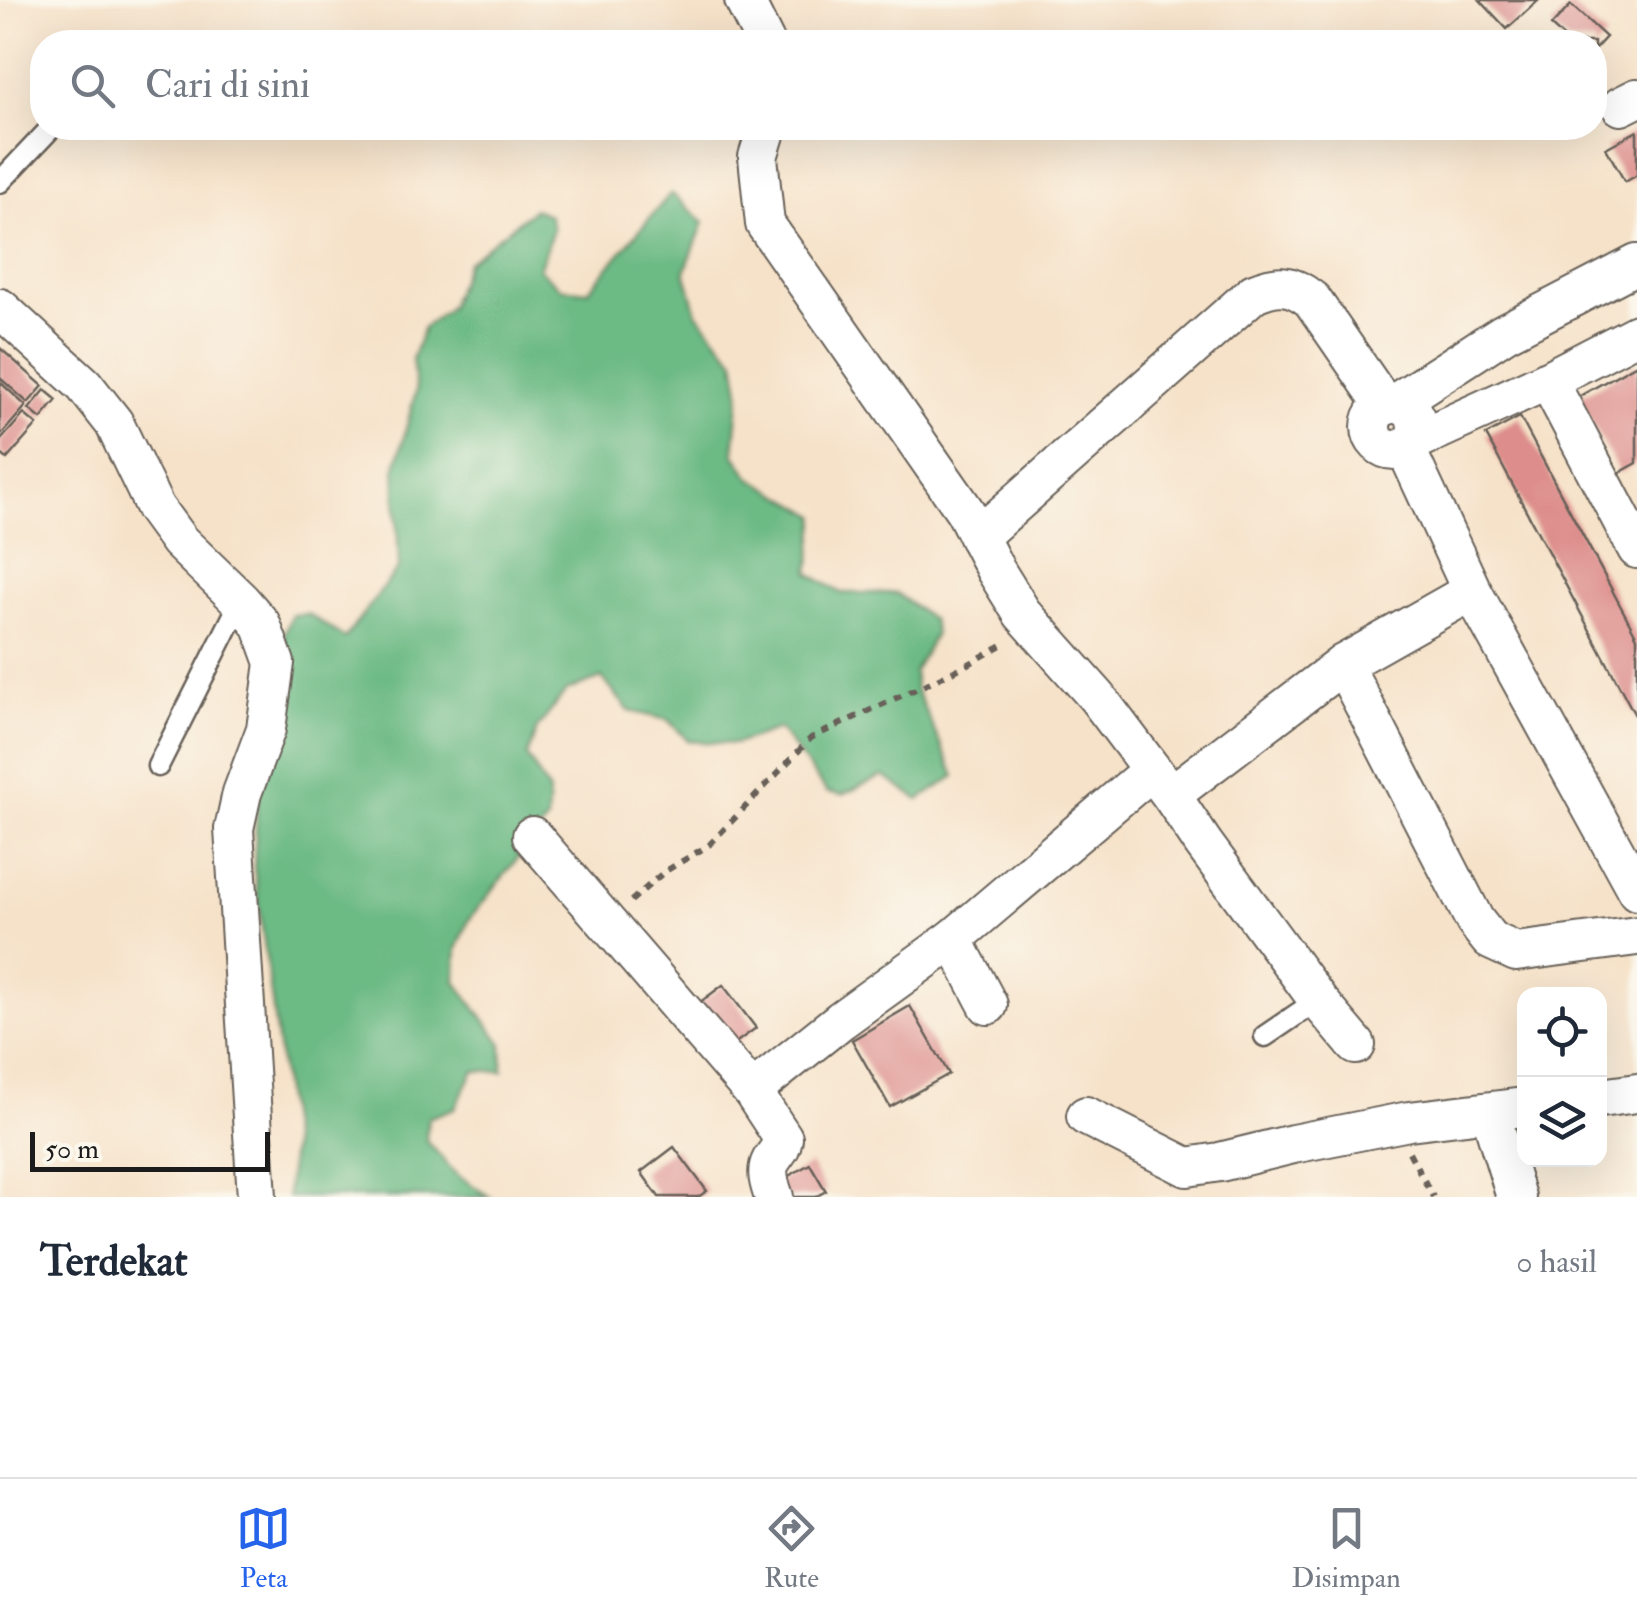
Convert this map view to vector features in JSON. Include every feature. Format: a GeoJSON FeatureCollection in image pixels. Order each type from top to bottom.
{"type":"FeatureCollection","features":[{"type":"Feature","properties":{"kind":"street"},"geometry":{"type":"LineString","coordinates":[[744,0],[759,30]]}},
{"type":"Feature","properties":{"kind":"street"},"geometry":{"type":"LineString","coordinates":[[763,140],[758,157],[765,224],[965,511],[1022,613],[1098,698],[1318,1000],[1356,1045]]}},
{"type":"Feature","properties":{"kind":"street"},"geometry":{"type":"LineString","coordinates":[[1637,264],[1504,333],[1379,410],[1372,422],[1374,437],[1383,447],[1398,450],[1637,334]]}},
{"type":"Feature","properties":{"kind":"street"},"geometry":{"type":"LineString","coordinates":[[978,537],[1254,293],[1272,285],[1300,290],[1312,300],[1389,405]]}},
{"type":"Feature","properties":{"kind":"street"},"geometry":{"type":"LineString","coordinates":[[0,308],[84,385],[114,423],[156,508],[179,541],[260,624],[274,663],[266,729],[242,793],[234,829],[257,1197]]}},
{"type":"Feature","properties":{"kind":"street"},"geometry":{"type":"LineString","coordinates":[[1548,380],[1626,502],[1637,549]]}},
{"type":"Feature","properties":{"kind":"street"},"geometry":{"type":"LineString","coordinates":[[1407,445],[1472,591],[1637,891]]}},
{"type":"Feature","properties":{"kind":"street"},"geometry":{"type":"LineString","coordinates":[[752,1092],[841,1020],[1162,782],[1343,664],[1472,591]]}},
{"type":"Feature","properties":{"kind":"street"},"geometry":{"type":"LineString","coordinates":[[1343,664],[1475,921],[1490,940],[1516,952],[1637,936]]}},
{"type":"Feature","properties":{"kind":"street"},"geometry":{"type":"LineString","coordinates":[[532,836],[752,1092],[783,1138],[782,1150],[772,1158],[768,1170],[774,1197]]}},
{"type":"Feature","properties":{"kind":"street"},"geometry":{"type":"LineString","coordinates":[[953,940],[988,1005]]}},
{"type":"Feature","properties":{"kind":"street"},"geometry":{"type":"LineString","coordinates":[[1607,1097],[1637,1093]]}},
{"type":"Feature","properties":{"kind":"street"},"geometry":{"type":"LineString","coordinates":[[1086,1116],[1187,1167],[1395,1124],[1507,1110],[1516,1197]]}},
{"type":"Feature","properties":{"kind":"lane"},"geometry":{"type":"LineString","coordinates":[[0,182],[40,140]]}},
{"type":"Feature","properties":{"kind":"lane"},"geometry":{"type":"LineString","coordinates":[[158,766],[241,601]]}},
{"type":"Feature","properties":{"kind":"lane"},"geometry":{"type":"LineString","coordinates":[[1264,1036],[1318,1000]]}},
{"type":"Feature","properties":{"kind":"path"},"geometry":{"type":"LineString","coordinates":[[606,922],[664,872],[709,845],[811,738],[969,664],[1034,626]]}},
{"type":"Feature","properties":{"kind":"path"},"geometry":{"type":"LineString","coordinates":[[1395,1124],[1433,1197]]}},
{"type":"Feature","properties":{"kind":"green space"},"geometry":{"type":"Polygon","coordinates":[[[671,193],[704,222],[685,271],[697,313],[735,360],[740,390],[734,453],[750,477],[817,516],[809,573],[841,593],[896,593],[932,620],[935,634],[914,672],[915,688],[955,776],[919,800],[883,776],[842,795],[827,792],[779,729],[735,744],[689,741],[668,720],[629,711],[602,678],[566,691],[537,729],[527,756],[549,792],[547,821],[469,920],[457,949],[456,982],[502,1043],[503,1071],[474,1071],[455,1108],[428,1118],[426,1140],[456,1174],[490,1197],[287,1197],[291,1145],[254,868],[258,784],[288,693],[284,633],[292,615],[308,614],[345,638],[399,567],[395,470],[416,391],[412,359],[424,327],[449,308],[467,262],[534,209],[549,215],[553,229],[539,269],[561,288],[588,291],[671,193]]]}},
{"type":"Feature","properties":{"kind":"building"},"geometry":{"type":"Polygon","coordinates":[[[1480,0],[1539,0],[1507,29],[1480,0]]]}},
{"type":"Feature","properties":{"kind":"building"},"geometry":{"type":"Polygon","coordinates":[[[1571,5],[1598,30],[1556,30],[1551,26],[1571,5]]]}},
{"type":"Feature","properties":{"kind":"building"},"geometry":{"type":"Polygon","coordinates":[[[1637,131],[1637,175],[1625,182],[1606,148],[1637,131]]]}},
{"type":"Feature","properties":{"kind":"building"},"geometry":{"type":"Polygon","coordinates":[[[0,348],[43,386],[28,403],[0,378],[0,348]]]}},
{"type":"Feature","properties":{"kind":"building"},"geometry":{"type":"Polygon","coordinates":[[[1637,364],[1637,463],[1619,473],[1578,397],[1637,364]]]}},
{"type":"Feature","properties":{"kind":"building"},"geometry":{"type":"Polygon","coordinates":[[[0,382],[26,406],[0,436],[0,382]]]}},
{"type":"Feature","properties":{"kind":"building"},"geometry":{"type":"Polygon","coordinates":[[[45,390],[57,400],[41,419],[29,409],[45,390]]]}},
{"type":"Feature","properties":{"kind":"building"},"geometry":{"type":"Polygon","coordinates":[[[24,414],[37,425],[7,459],[0,453],[0,441],[24,414]]]}},
{"type":"Feature","properties":{"kind":"building"},"geometry":{"type":"Polygon","coordinates":[[[1520,417],[1637,637],[1637,719],[1486,435],[1520,417]]]}},
{"type":"Feature","properties":{"kind":"building"},"geometry":{"type":"Polygon","coordinates":[[[723,985],[756,1028],[727,1049],[695,1006],[723,985]]]}},
{"type":"Feature","properties":{"kind":"building"},"geometry":{"type":"Polygon","coordinates":[[[910,1006],[949,1074],[890,1107],[852,1040],[910,1006]]]}},
{"type":"Feature","properties":{"kind":"building"},"geometry":{"type":"Polygon","coordinates":[[[674,1147],[707,1191],[698,1197],[659,1197],[641,1172],[674,1147]]]}},
{"type":"Feature","properties":{"kind":"building"},"geometry":{"type":"Polygon","coordinates":[[[810,1164],[826,1191],[815,1197],[787,1197],[778,1182],[810,1164]]]}}]}
